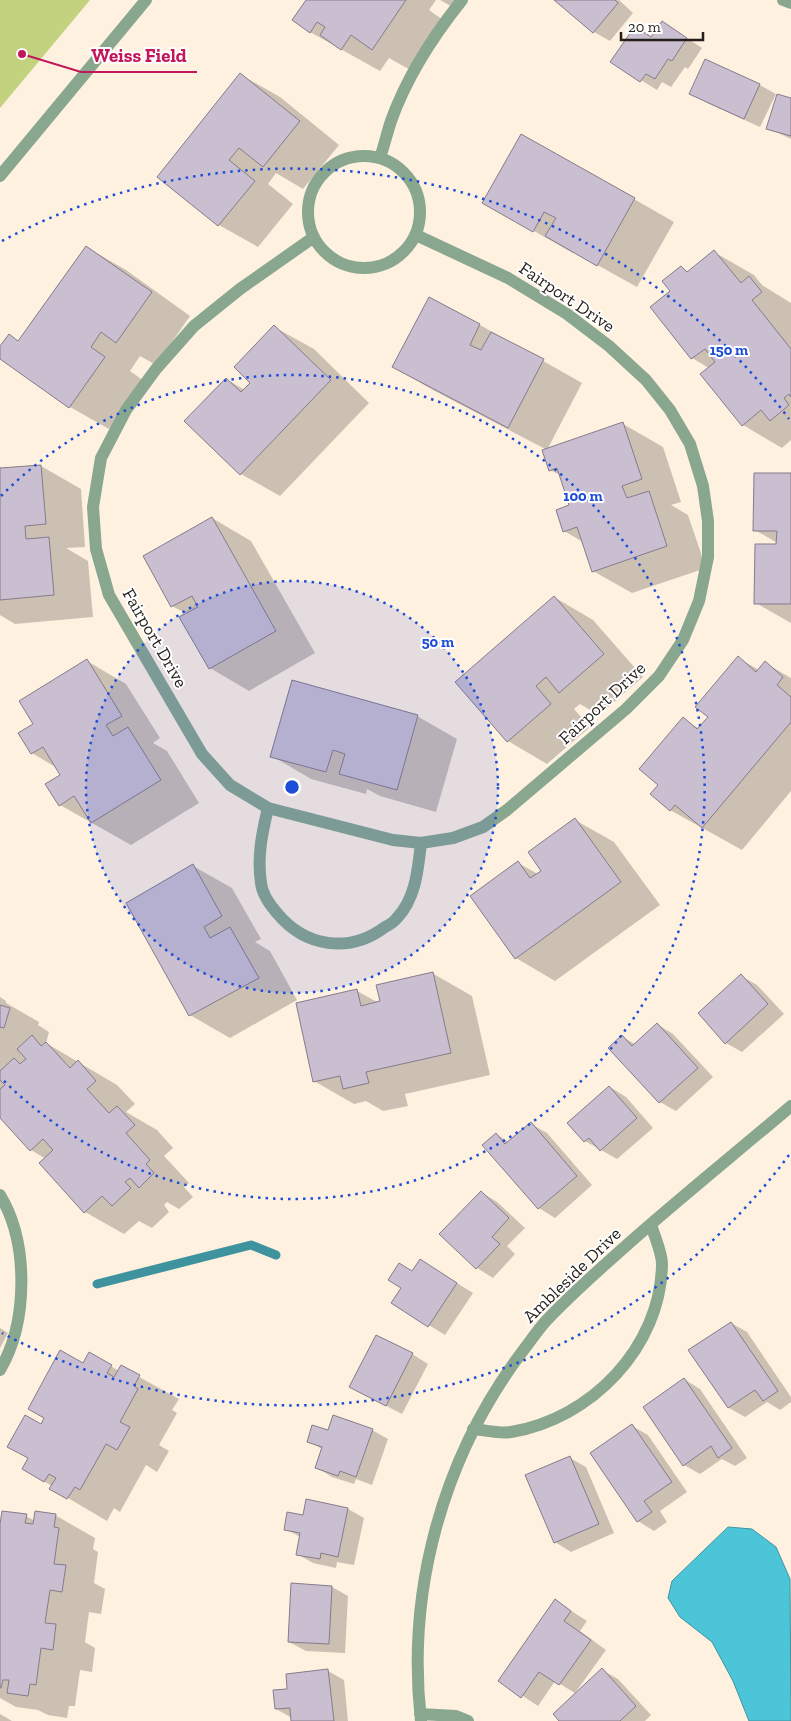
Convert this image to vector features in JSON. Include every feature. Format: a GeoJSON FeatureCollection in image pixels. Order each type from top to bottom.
{"type":"FeatureCollection","features":[{"type":"Feature","properties":{"kind":"street"},"geometry":{"type":"LineString","coordinates":[[0,176],[146,0]]}},
{"type":"Feature","properties":{"kind":"street"},"geometry":{"type":"LineString","coordinates":[[380,158],[392,120],[408,84],[433,40],[462,0]]}},
{"type":"Feature","properties":{"kind":"street"},"geometry":{"type":"LineString","coordinates":[[784,0],[791,3]]}},
{"type":"Feature","properties":{"kind":"street"},"geometry":{"type":"LineString","coordinates":[[364,156],[380,158],[395,165],[406,175],[415,188],[420,204],[420,220],[416,235],[406,250],[391,262],[374,268],[356,268],[339,263],[324,252],[314,237],[308,222],[308,205],[312,190],[321,176],[333,166],[348,158],[364,156]]}},
{"type":"Feature","properties":{"kind":"street","name":"Fairport Drive"},"geometry":{"type":"LineString","coordinates":[[314,237],[240,289],[194,326],[156,368],[126,410],[101,458],[93,507],[96,549],[109,596],[202,754],[230,785],[268,808],[393,840],[421,843],[453,838],[483,827],[507,810],[626,709],[659,676],[683,640],[699,601],[708,557],[708,521],[703,486],[690,444],[670,410],[646,380],[609,346],[566,314],[508,278],[416,235]]}},
{"type":"Feature","properties":{"kind":"street"},"geometry":{"type":"LineString","coordinates":[[268,808],[259,847],[261,885],[271,906],[285,924],[307,938],[327,944],[349,944],[375,935],[397,919],[408,901],[416,880],[421,843]]}},
{"type":"Feature","properties":{"kind":"street","name":"Ambleside Drive"},"geometry":{"type":"LineString","coordinates":[[468,1721],[456,1716],[420,1718],[418,1644],[422,1592],[434,1531],[450,1482],[473,1429],[505,1375],[544,1323],[585,1282],[650,1224],[791,1106]]}},
{"type":"Feature","properties":{"kind":"street"},"geometry":{"type":"LineString","coordinates":[[0,1195],[14,1227],[19,1252],[21,1284],[17,1326],[0,1370]]}},
{"type":"Feature","properties":{"kind":"street"},"geometry":{"type":"LineString","coordinates":[[473,1429],[510,1433],[554,1419],[578,1408],[608,1383],[632,1356],[649,1324],[660,1288],[662,1262],[650,1224]]}},
{"type":"Feature","properties":{"kind":"green space"},"geometry":{"type":"Polygon","coordinates":[[[0,0],[90,0],[0,108],[0,0]]]}},
{"type":"Feature","properties":{"kind":"water"},"geometry":{"type":"Polygon","coordinates":[[[728,1527],[752,1529],[776,1547],[790,1579],[791,1721],[749,1721],[733,1681],[712,1642],[680,1617],[668,1598],[672,1581],[728,1527]]]}},
{"type":"Feature","properties":{"kind":"building"},"geometry":{"type":"Polygon","coordinates":[[[306,0],[406,0],[372,50],[351,35],[341,50],[320,35],[325,27],[317,22],[310,33],[292,20],[306,0]]]}},
{"type":"Feature","properties":{"kind":"building"},"geometry":{"type":"Polygon","coordinates":[[[554,0],[615,0],[618,3],[593,33],[554,0]]]}},
{"type":"Feature","properties":{"kind":"building"},"geometry":{"type":"Polygon","coordinates":[[[662,21],[687,38],[672,61],[668,59],[655,79],[646,74],[640,82],[610,62],[635,26],[651,37],[662,21]]]}},
{"type":"Feature","properties":{"kind":"building"},"geometry":{"type":"Polygon","coordinates":[[[705,59],[760,84],[744,119],[689,94],[705,59]]]}},
{"type":"Feature","properties":{"kind":"building"},"geometry":{"type":"Polygon","coordinates":[[[240,73],[300,121],[263,167],[239,148],[229,160],[255,181],[218,226],[157,177],[240,73]]]}},
{"type":"Feature","properties":{"kind":"building"},"geometry":{"type":"Polygon","coordinates":[[[777,94],[791,98],[791,136],[766,129],[777,94]]]}},
{"type":"Feature","properties":{"kind":"building"},"geometry":{"type":"Polygon","coordinates":[[[521,134],[635,198],[597,266],[545,236],[556,218],[544,212],[533,232],[482,203],[521,134]]]}},
{"type":"Feature","properties":{"kind":"building"},"geometry":{"type":"Polygon","coordinates":[[[86,246],[152,292],[116,343],[101,332],[91,347],[105,357],[69,408],[0,359],[0,346],[9,334],[18,341],[86,246]]]}},
{"type":"Feature","properties":{"kind":"building"},"geometry":{"type":"Polygon","coordinates":[[[714,250],[741,283],[749,276],[762,292],[752,300],[791,349],[791,397],[789,394],[784,398],[789,405],[770,421],[761,410],[742,426],[700,374],[715,362],[705,349],[691,359],[650,307],[670,291],[662,281],[681,266],[687,272],[714,250]]]}},
{"type":"Feature","properties":{"kind":"building"},"geometry":{"type":"Polygon","coordinates":[[[429,297],[480,324],[470,345],[481,350],[491,332],[544,359],[508,428],[392,367],[429,297]]]}},
{"type":"Feature","properties":{"kind":"building"},"geometry":{"type":"Polygon","coordinates":[[[274,325],[331,380],[240,475],[184,421],[226,378],[241,392],[250,383],[234,367],[274,325]]]}},
{"type":"Feature","properties":{"kind":"building"},"geometry":{"type":"Polygon","coordinates":[[[623,422],[642,479],[622,486],[627,498],[649,491],[667,546],[592,572],[577,527],[563,532],[556,510],[569,505],[557,468],[549,471],[542,450],[623,422]]]}},
{"type":"Feature","properties":{"kind":"building"},"geometry":{"type":"Polygon","coordinates":[[[41,465],[46,524],[25,526],[26,539],[49,537],[54,595],[0,600],[0,468],[41,465]]]}},
{"type":"Feature","properties":{"kind":"building"},"geometry":{"type":"Polygon","coordinates":[[[754,473],[791,473],[791,604],[754,604],[755,544],[776,544],[777,531],[753,531],[754,473]]]}},
{"type":"Feature","properties":{"kind":"building"},"geometry":{"type":"Polygon","coordinates":[[[212,517],[276,631],[209,669],[179,617],[198,607],[192,596],[171,607],[143,556],[212,517]]]}},
{"type":"Feature","properties":{"kind":"building"},"geometry":{"type":"Polygon","coordinates":[[[554,596],[604,654],[559,693],[546,677],[536,686],[551,704],[507,742],[455,682],[554,596]]]}},
{"type":"Feature","properties":{"kind":"building"},"geometry":{"type":"Polygon","coordinates":[[[738,656],[756,672],[765,661],[783,677],[777,685],[791,697],[791,722],[702,828],[675,805],[670,811],[650,794],[658,785],[639,769],[683,717],[697,729],[708,717],[695,707],[738,656]]]}},
{"type":"Feature","properties":{"kind":"building"},"geometry":{"type":"Polygon","coordinates":[[[87,659],[122,716],[106,725],[113,736],[128,727],[161,780],[91,823],[74,796],[59,806],[45,784],[60,775],[43,747],[31,754],[18,733],[33,724],[19,701],[87,659]]]}},
{"type":"Feature","properties":{"kind":"building"},"geometry":{"type":"Polygon","coordinates":[[[292,680],[418,715],[397,790],[339,774],[345,754],[333,750],[326,772],[270,757],[292,680]]]}},
{"type":"Feature","properties":{"kind":"building"},"geometry":{"type":"Polygon","coordinates":[[[575,818],[621,882],[515,959],[470,896],[518,861],[530,878],[541,871],[528,852],[575,818]]]}},
{"type":"Feature","properties":{"kind":"building"},"geometry":{"type":"Polygon","coordinates":[[[193,864],[222,916],[204,927],[210,938],[230,927],[259,978],[189,1016],[126,903],[193,864]]]}},
{"type":"Feature","properties":{"kind":"building"},"geometry":{"type":"Polygon","coordinates":[[[433,972],[451,1053],[366,1072],[369,1083],[343,1089],[340,1076],[313,1082],[296,1003],[357,989],[361,1006],[380,1001],[376,985],[433,972]]]}},
{"type":"Feature","properties":{"kind":"building"},"geometry":{"type":"Polygon","coordinates":[[[741,974],[768,1004],[725,1044],[698,1013],[741,974]]]}},
{"type":"Feature","properties":{"kind":"building"},"geometry":{"type":"Polygon","coordinates":[[[0,1005],[10,1008],[4,1028],[0,1027],[0,1005]]]}},
{"type":"Feature","properties":{"kind":"building"},"geometry":{"type":"Polygon","coordinates":[[[657,1023],[698,1068],[659,1103],[608,1048],[622,1035],[632,1046],[657,1023]]]}},
{"type":"Feature","properties":{"kind":"building"},"geometry":{"type":"Polygon","coordinates":[[[32,1035],[41,1046],[46,1042],[70,1068],[78,1060],[96,1081],[87,1089],[109,1113],[117,1106],[135,1125],[126,1133],[150,1160],[146,1164],[154,1173],[139,1188],[130,1178],[125,1182],[131,1188],[112,1206],[102,1196],[84,1213],[39,1163],[53,1150],[43,1139],[30,1151],[0,1118],[0,1089],[5,1085],[0,1080],[0,1071],[14,1058],[20,1064],[26,1059],[17,1049],[32,1035]]]}},
{"type":"Feature","properties":{"kind":"building"},"geometry":{"type":"Polygon","coordinates":[[[609,1086],[637,1118],[600,1151],[589,1138],[584,1142],[567,1123],[609,1086]]]}},
{"type":"Feature","properties":{"kind":"building"},"geometry":{"type":"Polygon","coordinates":[[[531,1122],[577,1176],[538,1209],[482,1145],[496,1133],[505,1144],[531,1122]]]}},
{"type":"Feature","properties":{"kind":"building"},"geometry":{"type":"Polygon","coordinates":[[[481,1191],[509,1218],[492,1237],[500,1244],[476,1269],[439,1234],[481,1191]]]}},
{"type":"Feature","properties":{"kind":"building"},"geometry":{"type":"Polygon","coordinates":[[[420,1259],[457,1283],[428,1327],[391,1303],[401,1288],[388,1280],[399,1263],[412,1271],[420,1259]]]}},
{"type":"Feature","properties":{"kind":"building"},"geometry":{"type":"Polygon","coordinates":[[[731,1322],[778,1391],[763,1401],[755,1390],[728,1408],[688,1350],[731,1322]]]}},
{"type":"Feature","properties":{"kind":"building"},"geometry":{"type":"Polygon","coordinates":[[[376,1335],[413,1353],[386,1406],[349,1387],[376,1335]]]}},
{"type":"Feature","properties":{"kind":"building"},"geometry":{"type":"Polygon","coordinates":[[[60,1350],[83,1363],[89,1352],[112,1365],[107,1373],[114,1377],[121,1365],[140,1375],[134,1386],[138,1389],[120,1422],[130,1427],[117,1450],[106,1444],[80,1490],[75,1487],[67,1499],[49,1489],[56,1478],[49,1474],[44,1482],[22,1469],[28,1458],[7,1447],[25,1415],[41,1424],[44,1418],[28,1409],[60,1350]]]}},
{"type":"Feature","properties":{"kind":"building"},"geometry":{"type":"Polygon","coordinates":[[[684,1378],[732,1448],[718,1458],[711,1446],[683,1466],[643,1407],[684,1378]]]}},
{"type":"Feature","properties":{"kind":"building"},"geometry":{"type":"Polygon","coordinates":[[[333,1415],[373,1429],[356,1477],[340,1471],[338,1476],[315,1468],[322,1447],[307,1442],[312,1425],[328,1430],[333,1415]]]}},
{"type":"Feature","properties":{"kind":"building"},"geometry":{"type":"Polygon","coordinates":[[[632,1424],[672,1482],[644,1501],[652,1512],[637,1522],[590,1453],[632,1424]]]}},
{"type":"Feature","properties":{"kind":"building"},"geometry":{"type":"Polygon","coordinates":[[[570,1456],[599,1524],[554,1543],[525,1475],[570,1456]]]}},
{"type":"Feature","properties":{"kind":"building"},"geometry":{"type":"Polygon","coordinates":[[[306,1499],[348,1508],[338,1557],[321,1553],[320,1559],[296,1555],[300,1533],[284,1530],[287,1512],[303,1515],[306,1499]]]}},
{"type":"Feature","properties":{"kind":"building"},"geometry":{"type":"Polygon","coordinates":[[[2,1511],[27,1514],[25,1523],[33,1524],[35,1511],[56,1514],[54,1527],[59,1528],[54,1564],[66,1565],[62,1592],[50,1590],[45,1623],[56,1624],[53,1650],[41,1648],[36,1685],[30,1684],[28,1696],[7,1693],[9,1680],[3,1680],[0,1688],[0,1524],[2,1511]]]}},
{"type":"Feature","properties":{"kind":"building"},"geometry":{"type":"Polygon","coordinates":[[[291,1583],[332,1586],[329,1644],[288,1642],[291,1583]]]}},
{"type":"Feature","properties":{"kind":"building"},"geometry":{"type":"Polygon","coordinates":[[[555,1599],[571,1611],[564,1621],[591,1640],[559,1685],[539,1672],[521,1698],[498,1681],[555,1599]]]}},
{"type":"Feature","properties":{"kind":"building"},"geometry":{"type":"Polygon","coordinates":[[[602,1668],[636,1706],[620,1721],[559,1721],[553,1714],[602,1668]]]}},
{"type":"Feature","properties":{"kind":"building"},"geometry":{"type":"Polygon","coordinates":[[[328,1669],[334,1721],[291,1721],[290,1708],[275,1709],[273,1690],[287,1689],[286,1674],[328,1669]]]}},
{"type":"Feature","properties":{"kind":"waterway"},"geometry":{"type":"LineString","coordinates":[[97,1284],[251,1245],[276,1255]]}},
{"type":"Feature","properties":{"kind":"place","name":"Weiss Field"},"geometry":{"type":"Point","coordinates":[22,54]}}]}
